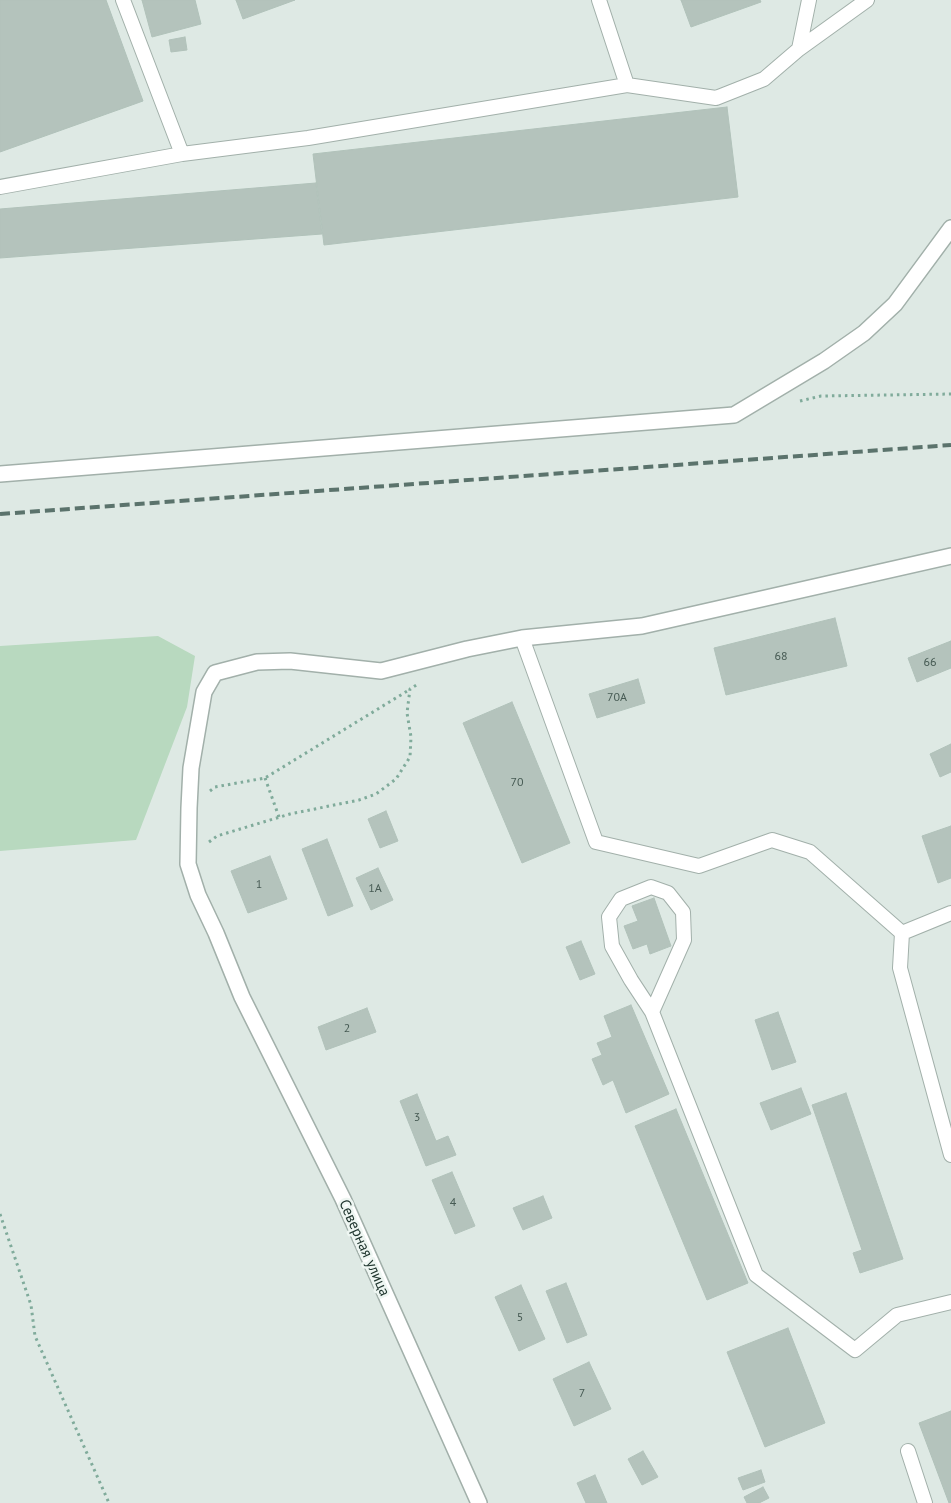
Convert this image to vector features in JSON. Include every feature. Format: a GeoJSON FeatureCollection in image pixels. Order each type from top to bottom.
{"type":"FeatureCollection","features":[{"type":"Feature","properties":{"kind":"street"},"geometry":{"type":"LineString","coordinates":[[0,474],[734,415],[824,361],[864,333],[895,304],[951,228]]}},
{"type":"Feature","properties":{"kind":"street","name":"Северная улица"},"geometry":{"type":"LineString","coordinates":[[479,1503],[342,1199],[242,997],[198,895],[188,864],[189,808],[191,768],[204,692],[215,673],[257,662],[290,661],[381,671],[467,649],[522,638],[642,626],[951,556]]}},
{"type":"Feature","properties":{"kind":"lane"},"geometry":{"type":"LineString","coordinates":[[123,0],[182,154]]}},
{"type":"Feature","properties":{"kind":"lane"},"geometry":{"type":"LineString","coordinates":[[599,0],[627,85]]}},
{"type":"Feature","properties":{"kind":"lane"},"geometry":{"type":"LineString","coordinates":[[799,49],[809,0]]}},
{"type":"Feature","properties":{"kind":"lane"},"geometry":{"type":"LineString","coordinates":[[0,187],[182,154],[308,138],[627,85],[716,98],[764,79],[799,49],[867,0]]}},
{"type":"Feature","properties":{"kind":"lane"},"geometry":{"type":"LineString","coordinates":[[522,638],[596,842],[699,866],[772,840],[810,852],[902,933]]}},
{"type":"Feature","properties":{"kind":"lane"},"geometry":{"type":"LineString","coordinates":[[652,1012],[684,940],[683,912],[668,893],[651,886],[621,899],[609,917],[612,946],[652,1012],[756,1275],[855,1350],[897,1315],[951,1302]]}},
{"type":"Feature","properties":{"kind":"lane"},"geometry":{"type":"LineString","coordinates":[[902,933],[951,913]]}},
{"type":"Feature","properties":{"kind":"lane"},"geometry":{"type":"LineString","coordinates":[[902,933],[900,968],[951,1155]]}},
{"type":"Feature","properties":{"kind":"lane"},"geometry":{"type":"LineString","coordinates":[[908,1451],[925,1503]]}},
{"type":"Feature","properties":{"kind":"path"},"geometry":{"type":"LineString","coordinates":[[792,402],[821,396],[951,394]]}},
{"type":"Feature","properties":{"kind":"path"},"geometry":{"type":"LineString","coordinates":[[189,808],[215,787],[265,778],[410,690],[424,679]]}},
{"type":"Feature","properties":{"kind":"path"},"geometry":{"type":"LineString","coordinates":[[188,864],[202,846],[217,836],[279,817],[359,800],[376,794],[396,779],[410,757],[412,737],[407,713],[410,690]]}},
{"type":"Feature","properties":{"kind":"path"},"geometry":{"type":"LineString","coordinates":[[265,778],[279,817]]}},
{"type":"Feature","properties":{"kind":"path"},"geometry":{"type":"LineString","coordinates":[[0,1214],[32,1305],[35,1336],[109,1503]]}},
{"type":"Feature","properties":{"kind":"green space"},"geometry":{"type":"Polygon","coordinates":[[[158,636],[195,656],[187,707],[136,840],[0,851],[0,646],[158,636]]]}},
{"type":"Feature","properties":{"kind":"building"},"geometry":{"type":"Polygon","coordinates":[[[0,0],[106,0],[143,101],[0,152],[0,0]]]}},
{"type":"Feature","properties":{"kind":"building"},"geometry":{"type":"Polygon","coordinates":[[[142,0],[195,0],[201,24],[152,37],[142,0]]]}},
{"type":"Feature","properties":{"kind":"building"},"geometry":{"type":"Polygon","coordinates":[[[236,0],[295,0],[243,19],[236,0]]]}},
{"type":"Feature","properties":{"kind":"building"},"geometry":{"type":"Polygon","coordinates":[[[681,0],[760,0],[761,2],[691,27],[681,0]]]}},
{"type":"Feature","properties":{"kind":"building"},"geometry":{"type":"Polygon","coordinates":[[[185,37],[187,50],[171,52],[169,40],[185,37]]]}},
{"type":"Feature","properties":{"kind":"building"},"geometry":{"type":"Polygon","coordinates":[[[727,107],[738,197],[324,245],[313,154],[727,107]]]}},
{"type":"Feature","properties":{"kind":"building"},"geometry":{"type":"Polygon","coordinates":[[[316,183],[322,234],[0,258],[0,209],[316,183]]]}},
{"type":"Feature","properties":{"kind":"building"},"geometry":{"type":"Polygon","coordinates":[[[835,618],[847,666],[726,695],[714,648],[835,618]]]}},
{"type":"Feature","properties":{"kind":"building"},"geometry":{"type":"Polygon","coordinates":[[[951,641],[951,668],[917,682],[908,658],[951,641]]]}},
{"type":"Feature","properties":{"kind":"building"},"geometry":{"type":"Polygon","coordinates":[[[638,679],[645,703],[597,718],[589,694],[638,679]]]}},
{"type":"Feature","properties":{"kind":"building"},"geometry":{"type":"Polygon","coordinates":[[[512,702],[570,843],[522,863],[463,723],[512,702]]]}},
{"type":"Feature","properties":{"kind":"building"},"geometry":{"type":"Polygon","coordinates":[[[951,744],[951,772],[940,777],[930,754],[951,744]]]}},
{"type":"Feature","properties":{"kind":"building"},"geometry":{"type":"Polygon","coordinates":[[[386,811],[398,841],[380,848],[368,819],[386,811]]]}},
{"type":"Feature","properties":{"kind":"building"},"geometry":{"type":"Polygon","coordinates":[[[951,826],[951,878],[938,883],[922,836],[951,826]]]}},
{"type":"Feature","properties":{"kind":"building"},"geometry":{"type":"Polygon","coordinates":[[[327,839],[353,906],[328,916],[302,849],[327,839]]]}},
{"type":"Feature","properties":{"kind":"building"},"geometry":{"type":"Polygon","coordinates":[[[270,856],[287,899],[248,913],[231,871],[270,856]]]}},
{"type":"Feature","properties":{"kind":"building"},"geometry":{"type":"Polygon","coordinates":[[[378,868],[393,900],[371,910],[356,878],[378,868]]]}},
{"type":"Feature","properties":{"kind":"building"},"geometry":{"type":"Polygon","coordinates":[[[654,898],[671,946],[650,954],[647,944],[633,949],[624,926],[638,921],[632,906],[654,898]]]}},
{"type":"Feature","properties":{"kind":"building"},"geometry":{"type":"Polygon","coordinates":[[[581,941],[595,974],[580,980],[566,947],[581,941]]]}},
{"type":"Feature","properties":{"kind":"building"},"geometry":{"type":"Polygon","coordinates":[[[631,1005],[669,1094],[626,1113],[613,1080],[603,1085],[592,1059],[602,1055],[597,1043],[612,1037],[604,1016],[631,1005]]]}},
{"type":"Feature","properties":{"kind":"building"},"geometry":{"type":"Polygon","coordinates":[[[367,1008],[376,1032],[326,1050],[318,1027],[367,1008]]]}},
{"type":"Feature","properties":{"kind":"building"},"geometry":{"type":"Polygon","coordinates":[[[778,1012],[796,1062],[772,1070],[755,1020],[778,1012]]]}},
{"type":"Feature","properties":{"kind":"building"},"geometry":{"type":"Polygon","coordinates":[[[801,1088],[811,1114],[771,1130],[760,1103],[801,1088]]]}},
{"type":"Feature","properties":{"kind":"building"},"geometry":{"type":"Polygon","coordinates":[[[846,1093],[903,1259],[860,1273],[853,1253],[862,1250],[812,1105],[846,1093]]]}},
{"type":"Feature","properties":{"kind":"building"},"geometry":{"type":"Polygon","coordinates":[[[417,1094],[436,1141],[448,1136],[456,1155],[426,1166],[400,1101],[417,1094]]]}},
{"type":"Feature","properties":{"kind":"building"},"geometry":{"type":"Polygon","coordinates":[[[676,1109],[748,1283],[707,1300],[635,1126],[676,1109]]]}},
{"type":"Feature","properties":{"kind":"building"},"geometry":{"type":"Polygon","coordinates":[[[452,1172],[475,1226],[455,1234],[432,1180],[452,1172]]]}},
{"type":"Feature","properties":{"kind":"building"},"geometry":{"type":"Polygon","coordinates":[[[543,1196],[552,1218],[523,1230],[513,1208],[543,1196]]]}},
{"type":"Feature","properties":{"kind":"building"},"geometry":{"type":"Polygon","coordinates":[[[566,1283],[587,1335],[567,1343],[546,1291],[566,1283]]]}},
{"type":"Feature","properties":{"kind":"building"},"geometry":{"type":"Polygon","coordinates":[[[521,1285],[545,1339],[519,1351],[495,1297],[521,1285]]]}},
{"type":"Feature","properties":{"kind":"building"},"geometry":{"type":"Polygon","coordinates":[[[788,1328],[825,1423],[765,1447],[727,1352],[788,1328]]]}},
{"type":"Feature","properties":{"kind":"building"},"geometry":{"type":"Polygon","coordinates":[[[589,1362],[611,1409],[574,1426],[553,1379],[589,1362]]]}},
{"type":"Feature","properties":{"kind":"building"},"geometry":{"type":"Polygon","coordinates":[[[951,1411],[951,1503],[949,1503],[919,1423],[951,1411]]]}},
{"type":"Feature","properties":{"kind":"building"},"geometry":{"type":"Polygon","coordinates":[[[643,1451],[658,1477],[642,1485],[628,1459],[643,1451]]]}},
{"type":"Feature","properties":{"kind":"building"},"geometry":{"type":"Polygon","coordinates":[[[761,1470],[765,1482],[743,1490],[738,1478],[761,1470]]]}},
{"type":"Feature","properties":{"kind":"building"},"geometry":{"type":"Polygon","coordinates":[[[595,1475],[607,1503],[586,1503],[577,1483],[595,1475]]]}},
{"type":"Feature","properties":{"kind":"building"},"geometry":{"type":"Polygon","coordinates":[[[763,1487],[769,1498],[759,1503],[747,1503],[744,1497],[763,1487]]]}},
{"type":"Feature","properties":{"kind":"railway"},"geometry":{"type":"LineString","coordinates":[[0,514],[951,445]]}}]}
